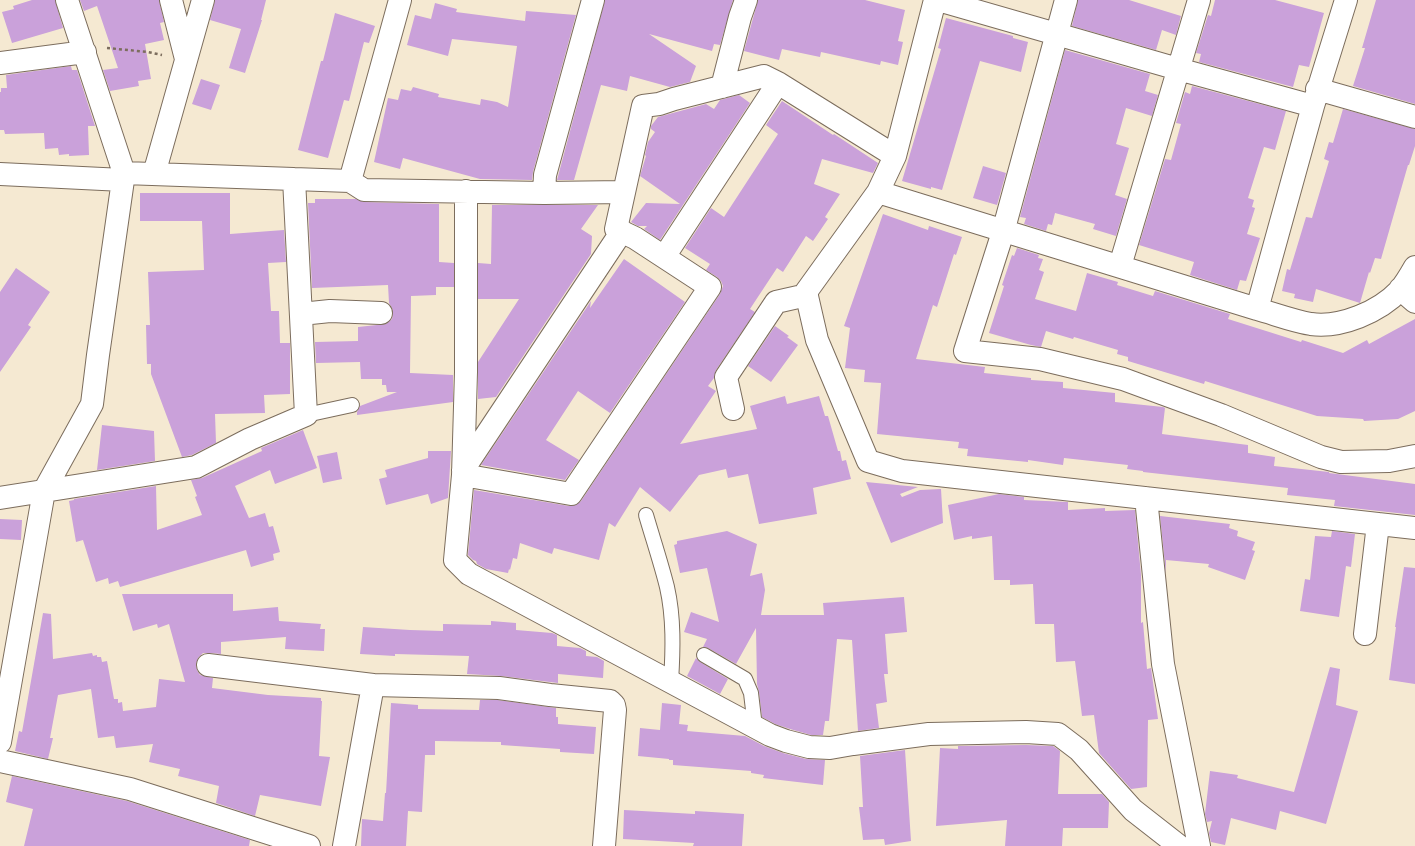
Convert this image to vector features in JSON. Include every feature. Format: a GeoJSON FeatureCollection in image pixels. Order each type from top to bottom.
{"type":"FeatureCollection","features":[{"type":"Feature","properties":{"kind":"street"},"geometry":{"type":"LineString","coordinates":[[0,742],[44,491],[92,404],[124,176],[67,0]]}},
{"type":"Feature","properties":{"kind":"street"},"geometry":{"type":"LineString","coordinates":[[171,0],[186,59]]}},
{"type":"Feature","properties":{"kind":"street"},"geometry":{"type":"LineString","coordinates":[[154,174],[203,0]]}},
{"type":"Feature","properties":{"kind":"street"},"geometry":{"type":"LineString","coordinates":[[350,181],[400,0]]}},
{"type":"Feature","properties":{"kind":"street"},"geometry":{"type":"LineString","coordinates":[[544,193],[545,175],[593,0]]}},
{"type":"Feature","properties":{"kind":"street"},"geometry":{"type":"LineString","coordinates":[[722,87],[740,17],[746,0]]}},
{"type":"Feature","properties":{"kind":"street"},"geometry":{"type":"LineString","coordinates":[[1415,117],[1315,98],[1178,69],[1057,33],[936,0],[895,156],[878,192],[806,292],[817,340],[868,461],[902,471],[1415,528]]}},
{"type":"Feature","properties":{"kind":"street"},"geometry":{"type":"LineString","coordinates":[[1066,0],[1003,232],[964,351],[1040,359],[1123,379],[1221,415],[1321,457],[1341,462],[1389,461],[1415,456]]}},
{"type":"Feature","properties":{"kind":"street"},"geometry":{"type":"LineString","coordinates":[[1120,266],[1199,0]]}},
{"type":"Feature","properties":{"kind":"street"},"geometry":{"type":"LineString","coordinates":[[1257,309],[1315,98],[1346,0]]}},
{"type":"Feature","properties":{"kind":"street"},"geometry":{"type":"LineString","coordinates":[[0,63],[84,49]]}},
{"type":"Feature","properties":{"kind":"street"},"geometry":{"type":"LineString","coordinates":[[463,473],[571,494],[710,287],[635,238],[616,229],[643,106],[659,104],[764,76],[778,83],[895,156]]}},
{"type":"Feature","properties":{"kind":"street"},"geometry":{"type":"LineString","coordinates":[[664,257],[778,83]]}},
{"type":"Feature","properties":{"kind":"street"},"geometry":{"type":"LineString","coordinates":[[0,174],[124,176],[154,174],[350,181],[364,190],[544,193],[624,192]]}},
{"type":"Feature","properties":{"kind":"street"},"geometry":{"type":"LineString","coordinates":[[0,498],[196,466],[250,439],[306,416],[294,179]]}},
{"type":"Feature","properties":{"kind":"street"},"geometry":{"type":"LineString","coordinates":[[466,191],[466,372],[463,473],[455,560],[460,566],[469,574],[755,728],[786,742],[809,747],[830,748],[929,734],[1026,732],[1058,734],[1080,750],[1134,810],[1178,846]]}},
{"type":"Feature","properties":{"kind":"street"},"geometry":{"type":"LineString","coordinates":[[878,192],[1003,232],[1120,266],[1257,309],[1312,324],[1343,322],[1359,317],[1387,301],[1408,296],[1415,267]]}},
{"type":"Feature","properties":{"kind":"street"},"geometry":{"type":"LineString","coordinates":[[463,473],[622,231]]}},
{"type":"Feature","properties":{"kind":"street"},"geometry":{"type":"LineString","coordinates":[[733,409],[726,377],[776,302],[807,295]]}},
{"type":"Feature","properties":{"kind":"street"},"geometry":{"type":"LineString","coordinates":[[301,314],[330,311],[381,313]]}},
{"type":"Feature","properties":{"kind":"street"},"geometry":{"type":"LineString","coordinates":[[1146,498],[1163,664],[1199,846]]}},
{"type":"Feature","properties":{"kind":"street"},"geometry":{"type":"LineString","coordinates":[[1365,634],[1378,524]]}},
{"type":"Feature","properties":{"kind":"street"},"geometry":{"type":"LineString","coordinates":[[208,665],[373,685],[499,688],[610,701],[614,705],[615,710],[604,846]]}},
{"type":"Feature","properties":{"kind":"street"},"geometry":{"type":"LineString","coordinates":[[344,846],[373,685]]}},
{"type":"Feature","properties":{"kind":"street"},"geometry":{"type":"LineString","coordinates":[[0,761],[130,789],[309,846]]}},
{"type":"Feature","properties":{"kind":"lane"},"geometry":{"type":"LineString","coordinates":[[306,416],[352,405]]}},
{"type":"Feature","properties":{"kind":"lane"},"geometry":{"type":"LineString","coordinates":[[646,516],[667,587],[671,613],[674,650],[671,682]]}},
{"type":"Feature","properties":{"kind":"lane"},"geometry":{"type":"LineString","coordinates":[[704,655],[745,679],[751,692],[755,728]]}},
{"type":"Feature","properties":{"kind":"path"},"geometry":{"type":"LineString","coordinates":[[84,49],[148,52],[186,59]]}},
{"type":"Feature","properties":{"kind":"building"},"geometry":{"type":"Polygon","coordinates":[[[32,0],[55,0],[63,28],[12,43],[2,12],[14,9],[13,6],[32,0]]]}},
{"type":"Feature","properties":{"kind":"building"},"geometry":{"type":"Polygon","coordinates":[[[80,0],[159,0],[164,22],[160,23],[164,40],[145,44],[151,79],[138,81],[139,86],[110,91],[103,70],[118,68],[97,6],[84,11],[80,0]]]}},
{"type":"Feature","properties":{"kind":"building"},"geometry":{"type":"Polygon","coordinates":[[[215,0],[266,0],[262,20],[245,73],[229,68],[241,29],[210,20],[215,0]]]}},
{"type":"Feature","properties":{"kind":"building"},"geometry":{"type":"Polygon","coordinates":[[[605,0],[733,0],[720,45],[714,44],[712,51],[649,34],[696,66],[690,82],[670,87],[630,76],[627,91],[601,85],[574,180],[557,180],[605,0]]]}},
{"type":"Feature","properties":{"kind":"building"},"geometry":{"type":"Polygon","coordinates":[[[758,0],[865,0],[905,10],[898,41],[903,42],[898,65],[881,61],[880,65],[821,52],[820,57],[782,49],[779,60],[744,51],[758,0]]]}},
{"type":"Feature","properties":{"kind":"building"},"geometry":{"type":"Polygon","coordinates":[[[1078,0],[1129,0],[1181,16],[1176,35],[1162,30],[1156,50],[1072,26],[1078,0]]]}},
{"type":"Feature","properties":{"kind":"building"},"geometry":{"type":"Polygon","coordinates":[[[1215,0],[1275,0],[1324,13],[1309,67],[1299,65],[1293,87],[1199,62],[1201,54],[1196,53],[1208,15],[1211,16],[1215,0]]]}},
{"type":"Feature","properties":{"kind":"building"},"geometry":{"type":"Polygon","coordinates":[[[1376,0],[1415,0],[1415,104],[1353,86],[1365,48],[1362,48],[1376,0]]]}},
{"type":"Feature","properties":{"kind":"building"},"geometry":{"type":"Polygon","coordinates":[[[435,3],[457,9],[456,12],[525,21],[526,11],[576,15],[532,180],[480,179],[403,158],[400,169],[374,162],[388,98],[398,100],[401,89],[411,91],[413,87],[439,94],[438,97],[480,105],[481,99],[497,102],[508,107],[517,46],[452,39],[448,56],[407,45],[415,15],[431,19],[435,3]]]}},
{"type":"Feature","properties":{"kind":"building"},"geometry":{"type":"Polygon","coordinates":[[[335,13],[375,26],[369,43],[364,42],[349,101],[344,100],[328,158],[298,150],[335,13]]]}},
{"type":"Feature","properties":{"kind":"building"},"geometry":{"type":"Polygon","coordinates":[[[946,18],[1013,36],[1013,38],[1028,42],[1021,72],[980,61],[942,190],[931,187],[931,189],[902,181],[941,49],[938,48],[946,18]]]}},
{"type":"Feature","properties":{"kind":"building"},"geometry":{"type":"Polygon","coordinates":[[[1065,50],[1150,74],[1145,91],[1158,95],[1152,116],[1126,108],[1116,144],[1129,148],[1115,195],[1127,199],[1116,236],[1093,229],[1095,224],[1055,213],[1052,225],[1048,224],[1046,231],[1024,224],[1026,218],[1020,217],[1065,50]]]}},
{"type":"Feature","properties":{"kind":"building"},"geometry":{"type":"Polygon","coordinates":[[[71,66],[72,70],[77,70],[95,126],[88,126],[89,155],[59,155],[58,148],[45,149],[44,133],[5,134],[4,130],[0,130],[0,92],[1,88],[7,88],[6,75],[71,66]]]}},
{"type":"Feature","properties":{"kind":"building"},"geometry":{"type":"Polygon","coordinates":[[[201,79],[220,85],[211,110],[192,104],[201,79]]]}},
{"type":"Feature","properties":{"kind":"building"},"geometry":{"type":"Polygon","coordinates":[[[1192,86],[1286,111],[1275,150],[1264,147],[1248,198],[1254,200],[1252,207],[1255,208],[1247,234],[1260,238],[1246,281],[1240,280],[1237,290],[1190,275],[1194,262],[1139,245],[1165,159],[1171,160],[1181,124],[1176,123],[1185,92],[1190,94],[1192,86]]]}},
{"type":"Feature","properties":{"kind":"building"},"geometry":{"type":"Polygon","coordinates":[[[739,95],[750,103],[660,240],[644,229],[647,226],[638,226],[631,222],[646,203],[680,204],[640,176],[646,156],[648,142],[655,132],[651,129],[651,126],[658,117],[706,104],[714,109],[720,100],[739,95]]]}},
{"type":"Feature","properties":{"kind":"building"},"geometry":{"type":"Polygon","coordinates":[[[782,101],[878,163],[873,173],[822,159],[814,184],[840,194],[825,217],[828,219],[813,241],[806,236],[783,272],[777,268],[750,309],[755,312],[716,370],[714,378],[708,386],[716,391],[680,444],[757,429],[750,406],[785,396],[787,404],[819,396],[825,416],[828,416],[842,461],[846,460],[851,479],[813,488],[817,514],[759,524],[748,474],[728,478],[726,469],[699,475],[670,512],[640,487],[615,527],[609,523],[599,560],[554,548],[552,554],[520,543],[517,559],[513,558],[508,573],[486,569],[477,564],[476,561],[468,555],[474,490],[569,506],[576,505],[581,501],[720,294],[723,286],[721,281],[706,270],[710,264],[685,248],[711,208],[724,217],[778,134],[766,125],[782,101]]]}},
{"type":"Feature","properties":{"kind":"building"},"geometry":{"type":"Polygon","coordinates":[[[1343,109],[1415,129],[1415,146],[1408,165],[1381,259],[1375,258],[1370,273],[1369,272],[1360,303],[1316,289],[1313,302],[1294,298],[1295,294],[1282,291],[1287,269],[1290,270],[1306,217],[1312,218],[1329,161],[1324,159],[1329,142],[1333,143],[1343,109]]]}},
{"type":"Feature","properties":{"kind":"building"},"geometry":{"type":"Polygon","coordinates":[[[983,166],[1006,173],[997,205],[973,198],[983,166]]]}},
{"type":"Feature","properties":{"kind":"building"},"geometry":{"type":"Polygon","coordinates":[[[140,193],[230,193],[230,234],[284,230],[286,262],[268,263],[271,311],[279,311],[280,343],[290,343],[290,394],[264,395],[265,413],[215,414],[216,443],[192,455],[182,457],[151,374],[151,364],[147,364],[146,325],[150,325],[148,272],[204,270],[202,221],[140,221],[140,193]]]}},
{"type":"Feature","properties":{"kind":"building"},"geometry":{"type":"Polygon","coordinates":[[[315,199],[356,199],[364,202],[439,204],[439,262],[454,263],[454,287],[436,287],[436,295],[411,296],[410,373],[453,375],[453,402],[357,415],[360,406],[397,392],[387,392],[386,385],[382,385],[382,379],[361,379],[360,362],[316,363],[315,342],[358,341],[358,327],[386,324],[392,319],[393,313],[389,303],[388,285],[312,288],[308,203],[315,203],[315,199]]]}},
{"type":"Feature","properties":{"kind":"building"},"geometry":{"type":"Polygon","coordinates":[[[492,205],[598,205],[581,229],[592,236],[591,254],[496,397],[478,399],[478,362],[519,299],[478,299],[478,263],[491,264],[492,205]]]}},
{"type":"Feature","properties":{"kind":"building"},"geometry":{"type":"Polygon","coordinates":[[[883,214],[928,230],[929,226],[962,237],[956,255],[954,254],[937,307],[933,305],[916,359],[985,367],[984,373],[1031,378],[1031,380],[1063,382],[1063,388],[1115,393],[1115,402],[1163,407],[1165,408],[1162,434],[1248,445],[1248,453],[1275,457],[1274,466],[1415,484],[1415,515],[1334,506],[1335,500],[1287,495],[1288,488],[1143,472],[1127,469],[1128,465],[1064,458],[1063,465],[1028,460],[1028,462],[967,456],[968,449],[958,448],[959,442],[877,434],[881,383],[864,382],[865,370],[845,368],[850,328],[844,326],[883,214]]]}},
{"type":"Feature","properties":{"kind":"building"},"geometry":{"type":"Polygon","coordinates":[[[1017,248],[1039,255],[1038,258],[1043,259],[1039,270],[1044,272],[1035,299],[1076,311],[1087,273],[1118,282],[1117,285],[1153,296],[1155,291],[1230,314],[1228,319],[1301,342],[1302,340],[1343,353],[1367,340],[1369,344],[1415,319],[1415,411],[1398,419],[1364,421],[1363,419],[1317,416],[1205,381],[1204,384],[1128,361],[1128,357],[1117,354],[1118,350],[1074,337],[1073,339],[1046,331],[1041,347],[989,333],[1004,286],[1002,285],[1012,255],[1014,256],[1017,248]]]}},
{"type":"Feature","properties":{"kind":"building"},"geometry":{"type":"Polygon","coordinates":[[[624,259],[685,302],[610,413],[578,391],[546,440],[579,460],[565,480],[481,465],[591,301],[590,308],[624,259]]]}},
{"type":"Feature","properties":{"kind":"building"},"geometry":{"type":"Polygon","coordinates":[[[16,268],[50,292],[28,325],[31,327],[0,372],[0,292],[16,268]]]}},
{"type":"Feature","properties":{"kind":"building"},"geometry":{"type":"Polygon","coordinates":[[[775,326],[789,336],[787,337],[798,345],[771,382],[748,366],[775,326]]]}},
{"type":"Feature","properties":{"kind":"building"},"geometry":{"type":"Polygon","coordinates":[[[102,425],[154,431],[155,461],[97,470],[102,425]]]}},
{"type":"Feature","properties":{"kind":"building"},"geometry":{"type":"Polygon","coordinates":[[[303,430],[317,468],[275,484],[270,470],[235,486],[249,518],[265,513],[269,527],[273,526],[280,552],[273,554],[274,560],[251,567],[246,550],[120,587],[118,581],[109,584],[108,578],[96,582],[83,540],[76,542],[69,501],[156,486],[157,530],[202,515],[195,497],[197,496],[191,480],[202,478],[262,451],[261,448],[303,430]]]}},
{"type":"Feature","properties":{"kind":"building"},"geometry":{"type":"Polygon","coordinates":[[[428,451],[451,451],[448,498],[431,504],[428,494],[386,505],[379,479],[387,477],[385,470],[428,458],[428,451]]]}},
{"type":"Feature","properties":{"kind":"building"},"geometry":{"type":"Polygon","coordinates":[[[337,452],[342,479],[323,483],[317,456],[337,452]]]}},
{"type":"Feature","properties":{"kind":"building"},"geometry":{"type":"Polygon","coordinates":[[[866,482],[918,487],[900,494],[902,497],[920,490],[941,489],[943,523],[891,543],[866,482]]]}},
{"type":"Feature","properties":{"kind":"building"},"geometry":{"type":"Polygon","coordinates":[[[999,494],[1024,497],[1024,500],[1068,502],[1068,510],[1105,508],[1105,511],[1135,510],[1141,575],[1141,623],[1143,622],[1147,669],[1151,668],[1158,719],[1148,720],[1147,787],[1131,789],[1099,753],[1094,715],[1082,716],[1075,661],[1056,662],[1054,624],[1035,624],[1033,584],[1010,585],[1010,580],[994,580],[992,536],[972,539],[972,536],[954,540],[948,505],[999,494]]]}},
{"type":"Feature","properties":{"kind":"building"},"geometry":{"type":"Polygon","coordinates":[[[1160,516],[1230,524],[1229,528],[1238,531],[1237,536],[1255,542],[1252,550],[1255,551],[1245,580],[1208,567],[1209,564],[1166,560],[1166,574],[1160,516]]]}},
{"type":"Feature","properties":{"kind":"building"},"geometry":{"type":"Polygon","coordinates":[[[0,519],[22,520],[21,540],[0,539],[0,519]]]}},
{"type":"Feature","properties":{"kind":"building"},"geometry":{"type":"Polygon","coordinates":[[[727,531],[757,544],[750,576],[762,573],[765,590],[761,615],[824,615],[823,603],[904,597],[907,632],[885,634],[888,674],[884,674],[887,702],[876,704],[879,728],[858,731],[852,640],[837,639],[829,721],[825,721],[823,735],[811,735],[775,724],[762,717],[757,684],[756,628],[736,664],[708,648],[703,647],[707,639],[684,632],[691,612],[719,622],[707,568],[680,573],[674,545],[677,544],[677,541],[727,531]]]}},
{"type":"Feature","properties":{"kind":"building"},"geometry":{"type":"Polygon","coordinates":[[[1332,531],[1355,534],[1351,567],[1346,566],[1339,617],[1300,611],[1305,579],[1310,580],[1315,536],[1331,537],[1332,531]]]}},
{"type":"Feature","properties":{"kind":"building"},"geometry":{"type":"Polygon","coordinates":[[[1404,567],[1415,568],[1415,684],[1389,680],[1404,567]]]}},
{"type":"Feature","properties":{"kind":"building"},"geometry":{"type":"Polygon","coordinates":[[[122,594],[233,594],[233,611],[278,607],[279,621],[321,624],[320,629],[325,629],[324,651],[285,649],[286,637],[221,642],[221,654],[203,653],[198,658],[196,664],[200,675],[213,678],[212,688],[268,695],[321,698],[319,756],[330,757],[321,806],[260,795],[255,816],[216,803],[219,786],[178,776],[180,769],[149,762],[153,744],[116,748],[114,736],[98,738],[91,689],[58,695],[50,738],[53,738],[48,759],[15,751],[19,731],[22,732],[43,613],[51,614],[53,659],[92,653],[93,656],[97,655],[97,657],[101,657],[102,662],[107,661],[114,699],[118,699],[118,703],[122,702],[123,711],[156,707],[159,679],[185,682],[169,624],[158,628],[157,624],[133,631],[122,594]]]}},
{"type":"Feature","properties":{"kind":"building"},"geometry":{"type":"Polygon","coordinates":[[[491,621],[516,623],[516,630],[552,633],[557,635],[557,646],[580,648],[586,651],[586,656],[597,657],[604,661],[603,678],[558,674],[558,683],[501,676],[467,674],[469,656],[395,654],[395,656],[360,654],[363,627],[443,631],[443,624],[491,625],[491,621]]]}},
{"type":"Feature","properties":{"kind":"building"},"geometry":{"type":"Polygon","coordinates":[[[696,658],[728,679],[720,694],[687,676],[696,658]]]}},
{"type":"Feature","properties":{"kind":"building"},"geometry":{"type":"Polygon","coordinates":[[[1330,667],[1340,669],[1336,705],[1358,711],[1326,824],[1280,811],[1276,830],[1231,818],[1225,845],[1211,842],[1209,833],[1212,821],[1207,822],[1205,814],[1210,771],[1238,775],[1237,778],[1294,792],[1330,667]]]}},
{"type":"Feature","properties":{"kind":"building"},"geometry":{"type":"Polygon","coordinates":[[[480,700],[498,700],[556,708],[558,724],[596,727],[594,754],[560,752],[560,749],[501,745],[501,742],[435,741],[435,755],[425,755],[422,812],[408,811],[406,846],[361,846],[362,819],[383,821],[391,703],[418,705],[418,709],[479,710],[480,700]]]}},
{"type":"Feature","properties":{"kind":"building"},"geometry":{"type":"Polygon","coordinates":[[[662,703],[681,705],[679,724],[688,725],[687,731],[745,736],[764,746],[783,753],[806,759],[825,760],[823,785],[763,778],[764,775],[751,773],[751,771],[673,765],[673,760],[638,756],[640,728],[660,730],[662,703]]]}},
{"type":"Feature","properties":{"kind":"building"},"geometry":{"type":"Polygon","coordinates":[[[958,746],[1053,746],[1060,751],[1058,794],[1102,794],[1109,802],[1108,828],[1063,828],[1062,846],[1005,846],[1007,820],[936,826],[940,748],[958,749],[958,746]]]}},
{"type":"Feature","properties":{"kind":"building"},"geometry":{"type":"Polygon","coordinates":[[[905,750],[911,841],[885,845],[884,839],[863,840],[859,807],[863,807],[860,756],[905,750]]]}},
{"type":"Feature","properties":{"kind":"building"},"geometry":{"type":"Polygon","coordinates":[[[12,776],[127,801],[250,840],[249,846],[24,846],[33,809],[6,802],[12,776]]]}},
{"type":"Feature","properties":{"kind":"building"},"geometry":{"type":"Polygon","coordinates":[[[624,810],[695,814],[695,811],[744,814],[742,846],[693,846],[694,843],[623,839],[624,810]]]}}]}
